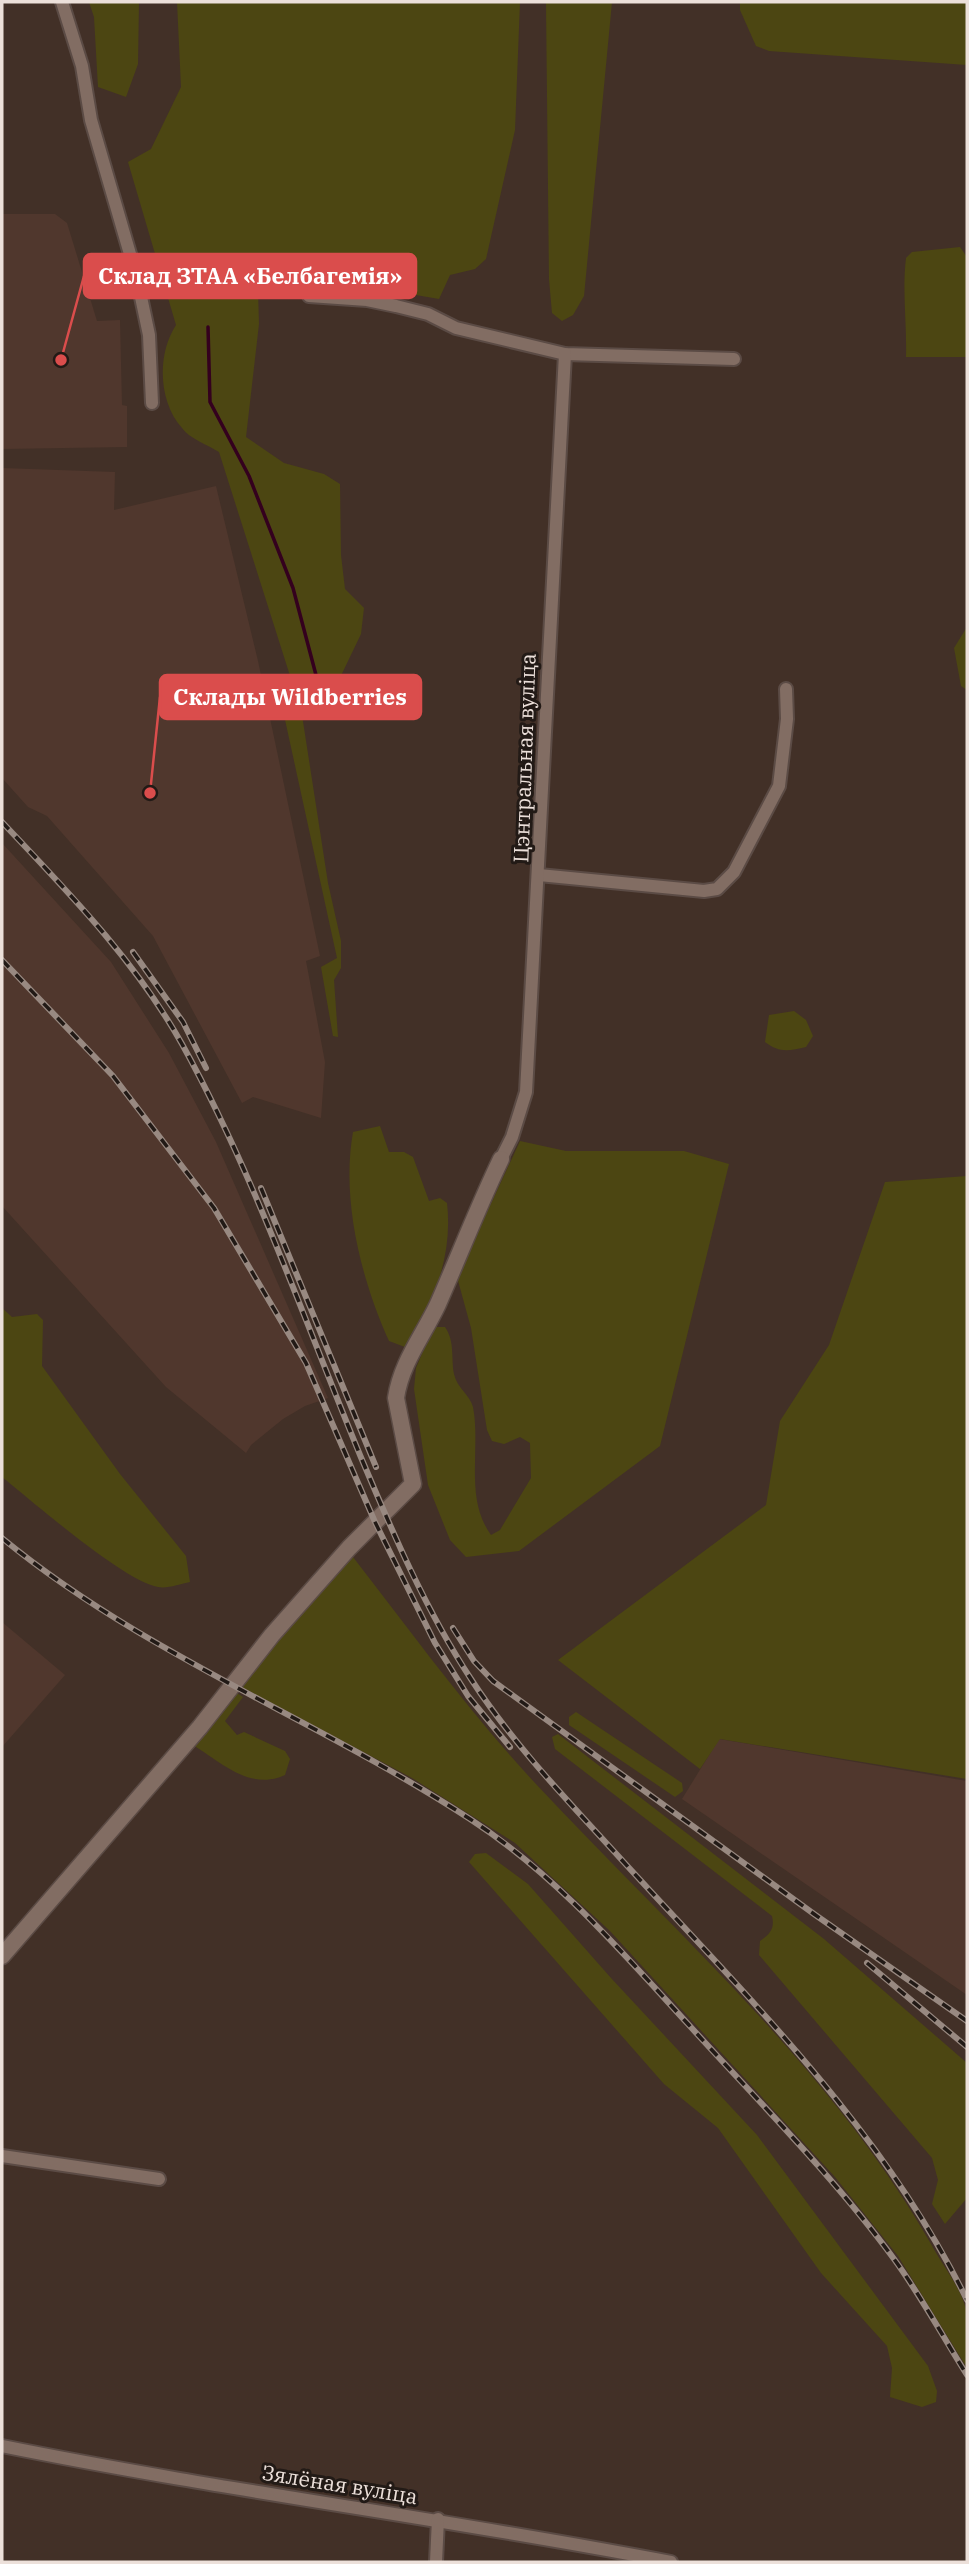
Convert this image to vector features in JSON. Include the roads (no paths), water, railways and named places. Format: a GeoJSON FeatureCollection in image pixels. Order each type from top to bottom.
{"type":"FeatureCollection","features":[{"type":"Feature","properties":{"kind":"street"},"geometry":{"type":"LineString","coordinates":[[62,2],[76,42],[91,120],[137,278],[149,335],[152,403]]}},
{"type":"Feature","properties":{"kind":"street"},"geometry":{"type":"LineString","coordinates":[[309,296],[367,300],[396,306],[428,314],[456,328],[565,354],[734,359]]}},
{"type":"Feature","properties":{"kind":"street","name":"Цэнтральная вуліца"},"geometry":{"type":"LineString","coordinates":[[501,1159],[512,1137],[526,1092],[539,875],[541,767],[565,354]]}},
{"type":"Feature","properties":{"kind":"street"},"geometry":{"type":"LineString","coordinates":[[539,875],[704,891],[717,889],[734,872],[779,786],[787,719],[786,689]]}},
{"type":"Feature","properties":{"kind":"street"},"geometry":{"type":"LineString","coordinates":[[2,1956],[200,1727],[272,1635],[349,1548],[413,1484],[396,1398],[398,1386],[422,1330],[437,1306],[501,1159]]}},
{"type":"Feature","properties":{"kind":"street"},"geometry":{"type":"LineString","coordinates":[[2,2156],[159,2179]]}},
{"type":"Feature","properties":{"kind":"street","name":"Зялёная вуліца"},"geometry":{"type":"LineString","coordinates":[[2,2446],[155,2476],[438,2519],[671,2562]]}},
{"type":"Feature","properties":{"kind":"street"},"geometry":{"type":"LineString","coordinates":[[436,2562],[438,2519]]}},
{"type":"Feature","properties":{"kind":"waterway"},"geometry":{"type":"LineString","coordinates":[[208,327],[210,402],[249,476],[293,588],[316,675]]}},
{"type":"Feature","properties":{"kind":"railway"},"geometry":{"type":"LineString","coordinates":[[2,822],[122,955],[182,1044],[255,1195],[397,1541],[439,1625],[471,1679],[542,1772],[763,2014],[854,2122],[933,2238],[967,2300]]}},
{"type":"Feature","properties":{"kind":"railway"},"geometry":{"type":"LineString","coordinates":[[133,952],[183,1022],[206,1068]]}},
{"type":"Feature","properties":{"kind":"railway"},"geometry":{"type":"LineString","coordinates":[[2,960],[113,1076],[214,1208],[306,1363],[375,1522],[435,1643],[468,1696],[510,1747]]}},
{"type":"Feature","properties":{"kind":"railway"},"geometry":{"type":"LineString","coordinates":[[261,1188],[376,1467]]}},
{"type":"Feature","properties":{"kind":"railway"},"geometry":{"type":"LineString","coordinates":[[2,1538],[113,1617],[412,1783],[470,1819],[559,1889],[612,1942],[846,2198],[904,2273],[967,2375]]}},
{"type":"Feature","properties":{"kind":"railway"},"geometry":{"type":"LineString","coordinates":[[453,1628],[474,1661],[493,1681],[814,1914],[967,2021]]}},
{"type":"Feature","properties":{"kind":"railway"},"geometry":{"type":"LineString","coordinates":[[867,1963],[967,2047]]}},
{"type":"Feature","properties":{"kind":"place","name":"Склад ЗТАА «Белбагемія»"},"geometry":{"type":"Point","coordinates":[61,360]}},
{"type":"Feature","properties":{"kind":"place","name":"Склады Wildberries"},"geometry":{"type":"Point","coordinates":[150,793]}}]}
